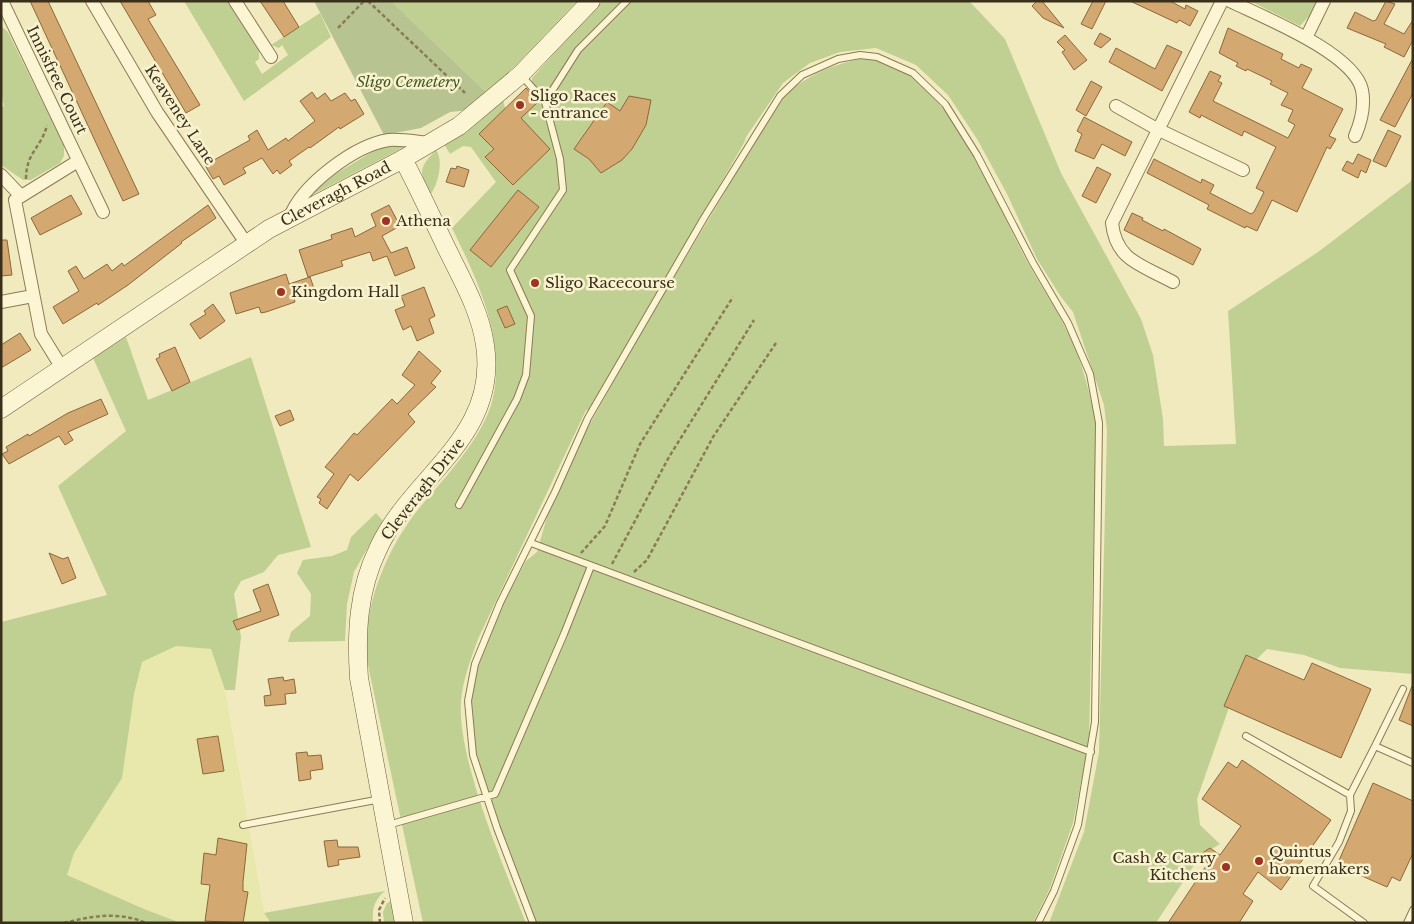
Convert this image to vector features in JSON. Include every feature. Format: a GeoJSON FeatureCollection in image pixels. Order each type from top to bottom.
{"type":"FeatureCollection","features":[{"type":"Feature","properties":{"kind":"street","name":"Keaveney Lane"},"geometry":{"type":"LineString","coordinates":[[92,1],[156,112],[246,243]]}},
{"type":"Feature","properties":{"kind":"street"},"geometry":{"type":"LineString","coordinates":[[235,1],[271,57]]}},
{"type":"Feature","properties":{"kind":"street","name":"Cleveragh Road"},"geometry":{"type":"LineString","coordinates":[[1,409],[246,243],[290,216],[402,159],[458,126],[520,74],[591,1]]}},
{"type":"Feature","properties":{"kind":"street"},"geometry":{"type":"LineString","coordinates":[[1173,282],[1122,254],[1116,244],[1112,223],[1222,1]]}},
{"type":"Feature","properties":{"kind":"street"},"geometry":{"type":"LineString","coordinates":[[1230,1],[1306,38],[1338,58],[1354,74],[1362,89],[1363,103],[1360,125],[1356,136]]}},
{"type":"Feature","properties":{"kind":"street"},"geometry":{"type":"LineString","coordinates":[[1306,38],[1324,1]]}},
{"type":"Feature","properties":{"kind":"street","name":"Innisfree Court"},"geometry":{"type":"LineString","coordinates":[[4,10],[103,212]]}},
{"type":"Feature","properties":{"kind":"street"},"geometry":{"type":"LineString","coordinates":[[1116,106],[1157,129],[1243,170]]}},
{"type":"Feature","properties":{"kind":"street"},"geometry":{"type":"LineString","coordinates":[[290,216],[302,194],[321,177],[369,146],[391,140],[431,143]]}},
{"type":"Feature","properties":{"kind":"street","name":"Cleveragh Drive"},"geometry":{"type":"LineString","coordinates":[[402,159],[472,301],[486,345],[486,369],[482,400],[469,429],[450,456],[396,520],[378,548],[363,590],[357,641],[359,678],[404,923]]}},
{"type":"Feature","properties":{"kind":"street"},"geometry":{"type":"LineString","coordinates":[[62,368],[41,334],[15,200],[25,192],[78,161]]}},
{"type":"Feature","properties":{"kind":"street"},"geometry":{"type":"LineString","coordinates":[[1,175],[25,192]]}},
{"type":"Feature","properties":{"kind":"street"},"geometry":{"type":"LineString","coordinates":[[1,302],[33,296]]}},
{"type":"Feature","properties":{"kind":"lane"},"geometry":{"type":"LineString","coordinates":[[546,102],[578,50],[627,1]]}},
{"type":"Feature","properties":{"kind":"lane"},"geometry":{"type":"LineString","coordinates":[[533,923],[473,755],[468,701],[475,664],[500,603],[531,543],[588,418],[704,218],[780,96],[802,75],[838,59],[860,55],[877,57],[913,72],[944,104],[961,129],[1068,323],[1090,374],[1099,422],[1095,722],[1078,825],[1054,891],[1038,923]]}},
{"type":"Feature","properties":{"kind":"lane"},"geometry":{"type":"LineString","coordinates":[[459,505],[514,406],[526,375],[531,316],[510,270],[563,190],[560,159],[546,102],[520,74]]}},
{"type":"Feature","properties":{"kind":"lane"},"geometry":{"type":"LineString","coordinates":[[531,543],[1090,752]]}},
{"type":"Feature","properties":{"kind":"lane"},"geometry":{"type":"LineString","coordinates":[[387,826],[495,794],[564,634],[591,566]]}},
{"type":"Feature","properties":{"kind":"lane"},"geometry":{"type":"LineString","coordinates":[[1364,923],[1313,886],[1339,842],[1351,811],[1350,795],[1402,689]]}},
{"type":"Feature","properties":{"kind":"lane"},"geometry":{"type":"LineString","coordinates":[[1246,736],[1350,795]]}},
{"type":"Feature","properties":{"kind":"lane"},"geometry":{"type":"LineString","coordinates":[[1375,746],[1413,763]]}},
{"type":"Feature","properties":{"kind":"lane"},"geometry":{"type":"LineString","coordinates":[[243,825],[382,798]]}},
{"type":"Feature","properties":{"kind":"lane"},"geometry":{"type":"LineString","coordinates":[[1407,923],[1413,910]]}},
{"type":"Feature","properties":{"kind":"path"},"geometry":{"type":"LineString","coordinates":[[338,28],[366,1],[465,93]]}},
{"type":"Feature","properties":{"kind":"path"},"geometry":{"type":"LineString","coordinates":[[25,192],[29,156],[42,139],[47,128],[50,101]]}},
{"type":"Feature","properties":{"kind":"path"},"geometry":{"type":"LineString","coordinates":[[576,560],[605,526],[640,444],[733,297]]}},
{"type":"Feature","properties":{"kind":"path"},"geometry":{"type":"LineString","coordinates":[[607,572],[669,457],[754,320]]}},
{"type":"Feature","properties":{"kind":"path"},"geometry":{"type":"LineString","coordinates":[[627,579],[647,560],[713,438],[776,343]]}},
{"type":"Feature","properties":{"kind":"path"},"geometry":{"type":"LineString","coordinates":[[64,923],[88,917],[110,916],[127,916],[146,923]]}},
{"type":"Feature","properties":{"kind":"shaded area"},"geometry":{"type":"Polygon","coordinates":[[[176,646],[211,649],[225,690],[264,913],[271,923],[181,923],[67,875],[74,853],[95,817],[142,662],[176,646]]]}},
{"type":"Feature","properties":{"kind":"green space"},"geometry":{"type":"Polygon","coordinates":[[[184,1],[228,1],[259,50],[259,59],[255,62],[262,74],[288,55],[282,45],[279,48],[271,45],[320,13],[331,37],[244,101],[184,1]]]}},
{"type":"Feature","properties":{"kind":"green space","name":"Sligo Cemetery"},"geometry":{"type":"Polygon","coordinates":[[[314,1],[391,1],[487,93],[470,110],[450,112],[421,128],[384,135],[314,1]]]}},
{"type":"Feature","properties":{"kind":"green space"},"geometry":{"type":"Polygon","coordinates":[[[391,1],[577,1],[487,93],[391,1]]]}},
{"type":"Feature","properties":{"kind":"green space"},"geometry":{"type":"Polygon","coordinates":[[[601,1],[967,1],[971,3],[1005,39],[1061,173],[1141,319],[1153,355],[1163,419],[1164,446],[1236,444],[1228,311],[1318,252],[1410,182],[1413,177],[1413,674],[1340,668],[1304,655],[1267,649],[1240,676],[1197,799],[1200,825],[1220,844],[1200,856],[1156,923],[1049,923],[1084,832],[1099,752],[1107,430],[1104,405],[1073,312],[1037,259],[1007,194],[977,139],[948,95],[916,65],[876,48],[840,52],[810,63],[783,83],[746,137],[589,411],[586,410],[478,639],[468,669],[461,701],[466,752],[484,813],[526,923],[423,923],[366,656],[366,635],[374,594],[381,574],[400,535],[412,517],[456,465],[476,436],[484,422],[494,393],[496,371],[492,329],[479,287],[452,228],[496,182],[471,147],[463,146],[450,154],[444,144],[465,131],[503,100],[505,108],[513,112],[532,92],[532,78],[601,1]]]}},
{"type":"Feature","properties":{"kind":"green space"},"geometry":{"type":"Polygon","coordinates":[[[1250,1],[1318,1],[1312,13],[1300,26],[1250,1]]]}},
{"type":"Feature","properties":{"kind":"green space"},"geometry":{"type":"Polygon","coordinates":[[[1,26],[8,32],[64,146],[64,156],[60,163],[31,180],[23,180],[1,165],[1,107],[4,106],[1,90],[1,26]]]}},
{"type":"Feature","properties":{"kind":"green space"},"geometry":{"type":"Polygon","coordinates":[[[864,58],[890,64],[902,69],[913,77],[931,94],[961,134],[986,178],[1026,259],[1069,335],[1082,367],[1092,406],[1096,425],[1089,741],[1073,823],[1050,888],[1033,923],[535,923],[475,751],[471,701],[478,664],[503,604],[526,561],[537,552],[547,517],[586,431],[636,341],[781,98],[820,72],[840,64],[864,58]]]}},
{"type":"Feature","properties":{"kind":"green space"},"geometry":{"type":"Polygon","coordinates":[[[408,145],[308,197],[324,181],[380,147],[408,145]]]}},
{"type":"Feature","properties":{"kind":"green space"},"geometry":{"type":"Polygon","coordinates":[[[436,150],[440,166],[433,191],[430,195],[422,171],[423,166],[436,150]]]}},
{"type":"Feature","properties":{"kind":"green space"},"geometry":{"type":"Polygon","coordinates":[[[126,337],[148,400],[251,357],[311,547],[278,555],[264,572],[241,581],[234,594],[241,637],[235,690],[225,690],[211,649],[176,646],[142,662],[134,694],[122,778],[74,853],[67,875],[181,923],[1,923],[1,622],[107,595],[58,486],[126,431],[93,358],[126,337]]]}},
{"type":"Feature","properties":{"kind":"green space"},"geometry":{"type":"Polygon","coordinates":[[[376,513],[383,521],[354,572],[347,604],[345,641],[288,642],[291,632],[310,616],[311,594],[297,573],[303,560],[332,556],[347,550],[351,537],[376,513]]]}},
{"type":"Feature","properties":{"kind":"green space"},"geometry":{"type":"Polygon","coordinates":[[[385,891],[374,905],[373,923],[271,923],[264,913],[385,891]]]}},
{"type":"Feature","properties":{"kind":"green space"},"geometry":{"type":"Polygon","coordinates":[[[392,901],[396,923],[384,923],[383,912],[387,903],[392,901]]]}},
{"type":"Feature","properties":{"kind":"building"},"geometry":{"type":"Polygon","coordinates":[[[30,1],[48,1],[139,194],[123,201],[30,1]]]}},
{"type":"Feature","properties":{"kind":"building"},"geometry":{"type":"Polygon","coordinates":[[[120,1],[148,1],[156,15],[148,19],[200,105],[186,113],[120,1]]]}},
{"type":"Feature","properties":{"kind":"building"},"geometry":{"type":"Polygon","coordinates":[[[260,1],[283,1],[299,27],[284,37],[260,1]]]}},
{"type":"Feature","properties":{"kind":"building"},"geometry":{"type":"Polygon","coordinates":[[[1037,1],[1042,1],[1064,28],[1043,18],[1032,6],[1037,1]]]}},
{"type":"Feature","properties":{"kind":"building"},"geometry":{"type":"Polygon","coordinates":[[[1093,1],[1106,1],[1092,29],[1081,24],[1093,1]]]}},
{"type":"Feature","properties":{"kind":"building"},"geometry":{"type":"Polygon","coordinates":[[[1130,1],[1170,1],[1185,9],[1186,5],[1198,11],[1190,26],[1179,20],[1177,23],[1130,1]]]}},
{"type":"Feature","properties":{"kind":"building"},"geometry":{"type":"Polygon","coordinates":[[[1386,1],[1395,4],[1384,24],[1404,34],[1413,20],[1413,40],[1404,57],[1384,47],[1386,44],[1347,28],[1355,12],[1373,21],[1376,20],[1386,1]]]}},
{"type":"Feature","properties":{"kind":"building"},"geometry":{"type":"Polygon","coordinates":[[[1228,28],[1283,54],[1281,59],[1299,68],[1301,64],[1312,69],[1302,88],[1343,109],[1329,136],[1336,139],[1330,149],[1327,147],[1297,212],[1272,200],[1257,231],[1246,226],[1245,228],[1207,209],[1209,205],[1147,173],[1154,159],[1201,183],[1202,179],[1214,185],[1210,193],[1251,214],[1254,212],[1264,192],[1256,188],[1276,147],[1244,131],[1242,136],[1201,115],[1200,118],[1189,112],[1210,71],[1221,76],[1218,81],[1222,83],[1213,101],[1288,138],[1295,125],[1288,121],[1293,110],[1281,105],[1288,93],[1270,84],[1272,81],[1236,66],[1238,63],[1219,53],[1228,28]]]}},
{"type":"Feature","properties":{"kind":"building"},"geometry":{"type":"Polygon","coordinates":[[[1100,33],[1111,39],[1101,48],[1094,44],[1100,33]]]}},
{"type":"Feature","properties":{"kind":"building"},"geometry":{"type":"Polygon","coordinates":[[[1065,35],[1087,60],[1074,70],[1062,52],[1065,50],[1057,42],[1065,35]]]}},
{"type":"Feature","properties":{"kind":"building"},"geometry":{"type":"Polygon","coordinates":[[[1167,45],[1182,52],[1162,91],[1109,62],[1116,48],[1155,69],[1167,45]]]}},
{"type":"Feature","properties":{"kind":"building"},"geometry":{"type":"Polygon","coordinates":[[[1413,58],[1413,93],[1395,127],[1380,120],[1413,58]]]}},
{"type":"Feature","properties":{"kind":"building"},"geometry":{"type":"Polygon","coordinates":[[[1091,81],[1102,87],[1086,116],[1076,110],[1091,81]]]}},
{"type":"Feature","properties":{"kind":"building"},"geometry":{"type":"Polygon","coordinates":[[[526,88],[538,102],[521,118],[550,149],[513,185],[485,157],[494,149],[479,134],[526,88]]]}},
{"type":"Feature","properties":{"kind":"building"},"geometry":{"type":"Polygon","coordinates":[[[312,92],[317,99],[325,93],[331,101],[345,93],[351,101],[355,99],[364,114],[340,129],[339,127],[289,161],[292,165],[280,174],[277,170],[273,174],[262,158],[243,168],[246,173],[224,185],[219,176],[213,179],[205,165],[250,140],[248,136],[257,130],[268,150],[286,138],[288,141],[315,121],[300,101],[312,92]]]}},
{"type":"Feature","properties":{"kind":"building"},"geometry":{"type":"Polygon","coordinates":[[[629,96],[651,100],[646,125],[632,149],[622,160],[601,173],[589,159],[574,149],[607,102],[620,111],[629,96]]]}},
{"type":"Feature","properties":{"kind":"building"},"geometry":{"type":"Polygon","coordinates":[[[1084,117],[1132,142],[1125,156],[1102,144],[1094,159],[1075,151],[1082,134],[1077,131],[1084,117]]]}},
{"type":"Feature","properties":{"kind":"building"},"geometry":{"type":"Polygon","coordinates":[[[1388,130],[1401,136],[1386,167],[1373,161],[1388,130]]]}},
{"type":"Feature","properties":{"kind":"building"},"geometry":{"type":"Polygon","coordinates":[[[1358,154],[1371,160],[1366,173],[1361,170],[1358,178],[1342,170],[1347,161],[1353,164],[1358,154]]]}},
{"type":"Feature","properties":{"kind":"building"},"geometry":{"type":"Polygon","coordinates":[[[457,166],[469,170],[464,187],[446,182],[451,168],[456,169],[457,166]]]}},
{"type":"Feature","properties":{"kind":"building"},"geometry":{"type":"Polygon","coordinates":[[[1097,167],[1111,174],[1096,203],[1082,196],[1097,167]]]}},
{"type":"Feature","properties":{"kind":"building"},"geometry":{"type":"Polygon","coordinates":[[[518,190],[539,207],[491,267],[470,250],[518,190]]]}},
{"type":"Feature","properties":{"kind":"building"},"geometry":{"type":"Polygon","coordinates":[[[71,195],[82,214],[40,235],[31,218],[71,195]]]}},
{"type":"Feature","properties":{"kind":"building"},"geometry":{"type":"Polygon","coordinates":[[[208,205],[216,218],[181,242],[128,285],[98,305],[97,303],[63,324],[53,307],[79,291],[68,271],[76,266],[84,279],[107,264],[112,271],[122,263],[124,266],[208,205]]]}},
{"type":"Feature","properties":{"kind":"building"},"geometry":{"type":"Polygon","coordinates":[[[389,205],[400,226],[382,236],[391,253],[407,247],[415,268],[395,276],[387,256],[373,261],[370,252],[341,261],[343,266],[308,277],[299,250],[332,239],[331,235],[352,228],[355,237],[376,226],[371,214],[389,205]]]}},
{"type":"Feature","properties":{"kind":"building"},"geometry":{"type":"Polygon","coordinates":[[[1132,213],[1163,231],[1164,229],[1201,249],[1193,265],[1124,230],[1132,213]]]}},
{"type":"Feature","properties":{"kind":"building"},"geometry":{"type":"Polygon","coordinates":[[[1,240],[7,240],[12,275],[1,276],[1,240]]]}},
{"type":"Feature","properties":{"kind":"building"},"geometry":{"type":"Polygon","coordinates":[[[286,274],[289,284],[310,277],[315,291],[294,298],[295,302],[266,312],[261,313],[259,307],[236,314],[230,293],[286,274]]]}},
{"type":"Feature","properties":{"kind":"building"},"geometry":{"type":"Polygon","coordinates":[[[424,287],[435,316],[429,319],[434,333],[417,341],[411,326],[403,330],[395,310],[405,306],[401,296],[424,287]]]}},
{"type":"Feature","properties":{"kind":"building"},"geometry":{"type":"Polygon","coordinates":[[[213,304],[225,321],[200,339],[190,324],[206,314],[204,311],[213,304]]]}},
{"type":"Feature","properties":{"kind":"building"},"geometry":{"type":"Polygon","coordinates":[[[507,306],[515,324],[505,328],[497,310],[507,306]]]}},
{"type":"Feature","properties":{"kind":"building"},"geometry":{"type":"Polygon","coordinates":[[[20,333],[31,350],[1,368],[1,345],[20,333]]]}},
{"type":"Feature","properties":{"kind":"building"},"geometry":{"type":"Polygon","coordinates":[[[175,347],[190,382],[172,391],[156,359],[160,357],[159,354],[175,347]]]}},
{"type":"Feature","properties":{"kind":"building"},"geometry":{"type":"Polygon","coordinates":[[[419,351],[441,371],[431,383],[436,387],[408,414],[415,422],[358,481],[350,474],[327,509],[319,503],[321,499],[317,497],[334,474],[325,467],[354,433],[357,435],[392,399],[397,404],[415,385],[402,375],[419,351]]]}},
{"type":"Feature","properties":{"kind":"building"},"geometry":{"type":"Polygon","coordinates":[[[101,399],[108,414],[68,432],[73,440],[65,445],[59,436],[9,464],[2,454],[8,451],[6,447],[28,434],[29,436],[68,413],[101,399]]]}},
{"type":"Feature","properties":{"kind":"building"},"geometry":{"type":"Polygon","coordinates":[[[290,410],[294,420],[280,426],[275,416],[290,410]]]}},
{"type":"Feature","properties":{"kind":"building"},"geometry":{"type":"Polygon","coordinates":[[[49,553],[63,559],[68,557],[76,578],[62,584],[49,553]]]}},
{"type":"Feature","properties":{"kind":"building"},"geometry":{"type":"Polygon","coordinates":[[[268,584],[279,615],[237,630],[233,621],[261,611],[253,590],[268,584]]]}},
{"type":"Feature","properties":{"kind":"building"},"geometry":{"type":"Polygon","coordinates":[[[1246,655],[1304,680],[1312,663],[1371,689],[1341,758],[1224,706],[1246,655]]]}},
{"type":"Feature","properties":{"kind":"building"},"geometry":{"type":"Polygon","coordinates":[[[283,677],[284,681],[294,679],[296,693],[285,694],[286,704],[265,706],[264,696],[271,695],[268,679],[283,677]]]}},
{"type":"Feature","properties":{"kind":"building"},"geometry":{"type":"Polygon","coordinates":[[[1413,686],[1413,726],[1399,720],[1413,686]]]}},
{"type":"Feature","properties":{"kind":"building"},"geometry":{"type":"Polygon","coordinates":[[[218,736],[224,771],[203,774],[197,739],[218,736]]]}},
{"type":"Feature","properties":{"kind":"building"},"geometry":{"type":"Polygon","coordinates":[[[307,752],[308,756],[321,755],[323,769],[310,771],[311,779],[299,781],[296,753],[307,752]]]}},
{"type":"Feature","properties":{"kind":"building"},"geometry":{"type":"Polygon","coordinates":[[[1242,760],[1331,820],[1281,890],[1258,872],[1243,894],[1253,901],[1239,923],[1168,923],[1208,863],[1198,856],[1210,848],[1220,855],[1241,826],[1202,799],[1228,762],[1237,768],[1242,760]]]}},
{"type":"Feature","properties":{"kind":"building"},"geometry":{"type":"Polygon","coordinates":[[[1373,783],[1413,801],[1413,853],[1400,881],[1392,877],[1387,887],[1337,865],[1373,783]]]}},
{"type":"Feature","properties":{"kind":"building"},"geometry":{"type":"Polygon","coordinates":[[[218,838],[247,844],[243,891],[248,892],[243,923],[205,921],[210,885],[201,884],[204,853],[216,855],[218,838]]]}},
{"type":"Feature","properties":{"kind":"building"},"geometry":{"type":"Polygon","coordinates":[[[337,840],[338,847],[358,847],[360,857],[338,860],[339,865],[328,867],[324,841],[337,840]]]}},
{"type":"Feature","properties":{"kind":"place","name":"Sligo Races - entrance"},"geometry":{"type":"Point","coordinates":[520,105]}},
{"type":"Feature","properties":{"kind":"place","name":"Athena"},"geometry":{"type":"Point","coordinates":[386,221]}},
{"type":"Feature","properties":{"kind":"place","name":"Sligo Racecourse"},"geometry":{"type":"Point","coordinates":[535,283]}},
{"type":"Feature","properties":{"kind":"place","name":"Kingdom Hall"},"geometry":{"type":"Point","coordinates":[281,292]}},
{"type":"Feature","properties":{"kind":"place","name":"Quintus homemakers"},"geometry":{"type":"Point","coordinates":[1259,861]}},
{"type":"Feature","properties":{"kind":"place","name":"Cash & Carry Kitchens"},"geometry":{"type":"Point","coordinates":[1226,867]}}]}
